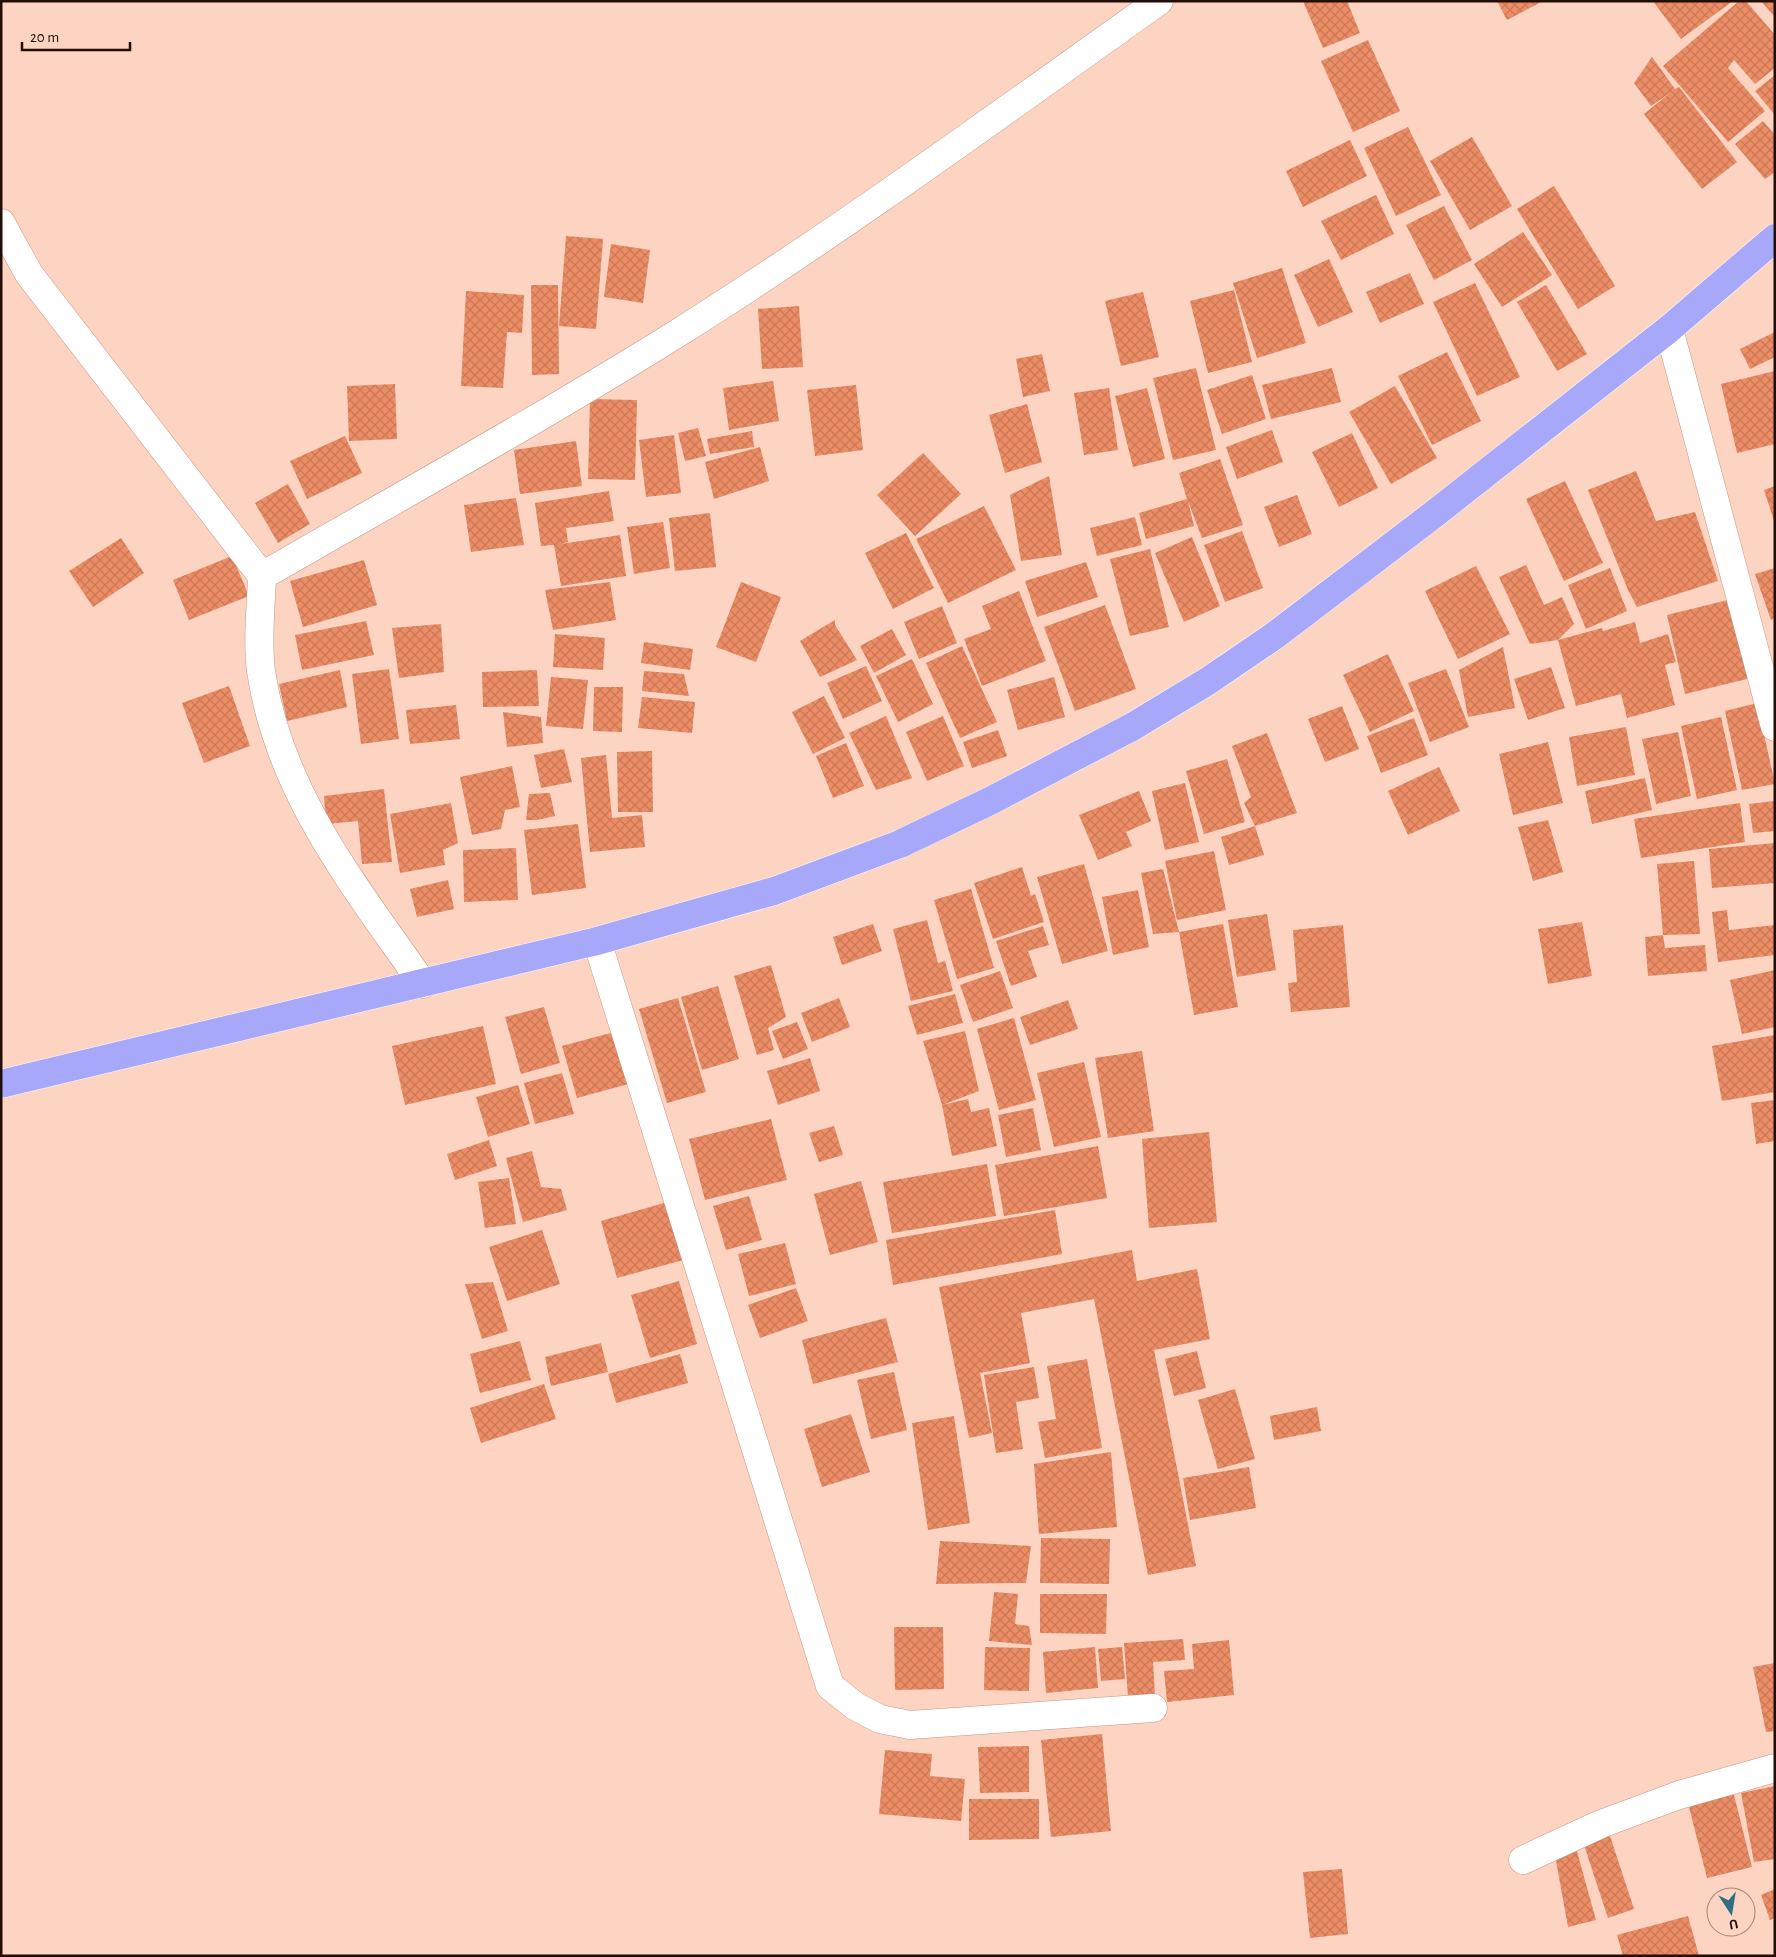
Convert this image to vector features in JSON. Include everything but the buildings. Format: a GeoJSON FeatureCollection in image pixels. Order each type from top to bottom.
{"type":"FeatureCollection","features":[{"type":"Feature","properties":{"kind":"highway"},"geometry":{"type":"LineString","coordinates":[[1,1084],[597,941],[774,891],[900,844],[990,801],[1132,728],[1208,681],[1274,636],[1668,329],[1775,238]]}},
{"type":"Feature","properties":{"kind":"street"},"geometry":{"type":"LineString","coordinates":[[262,576],[527,423],[679,332],[882,198],[1159,1]]}},
{"type":"Feature","properties":{"kind":"street"},"geometry":{"type":"LineString","coordinates":[[1,223],[29,274],[262,576],[261,669],[278,742],[299,794],[323,838],[423,984]]}},
{"type":"Feature","properties":{"kind":"street"},"geometry":{"type":"LineString","coordinates":[[1668,329],[1775,727]]}},
{"type":"Feature","properties":{"kind":"street"},"geometry":{"type":"LineString","coordinates":[[597,941],[830,1686],[855,1706],[880,1719],[910,1725],[1153,1708]]}},
{"type":"Feature","properties":{"kind":"street"},"geometry":{"type":"LineString","coordinates":[[1523,1860],[1601,1824],[1678,1796],[1775,1768]]}}]}
